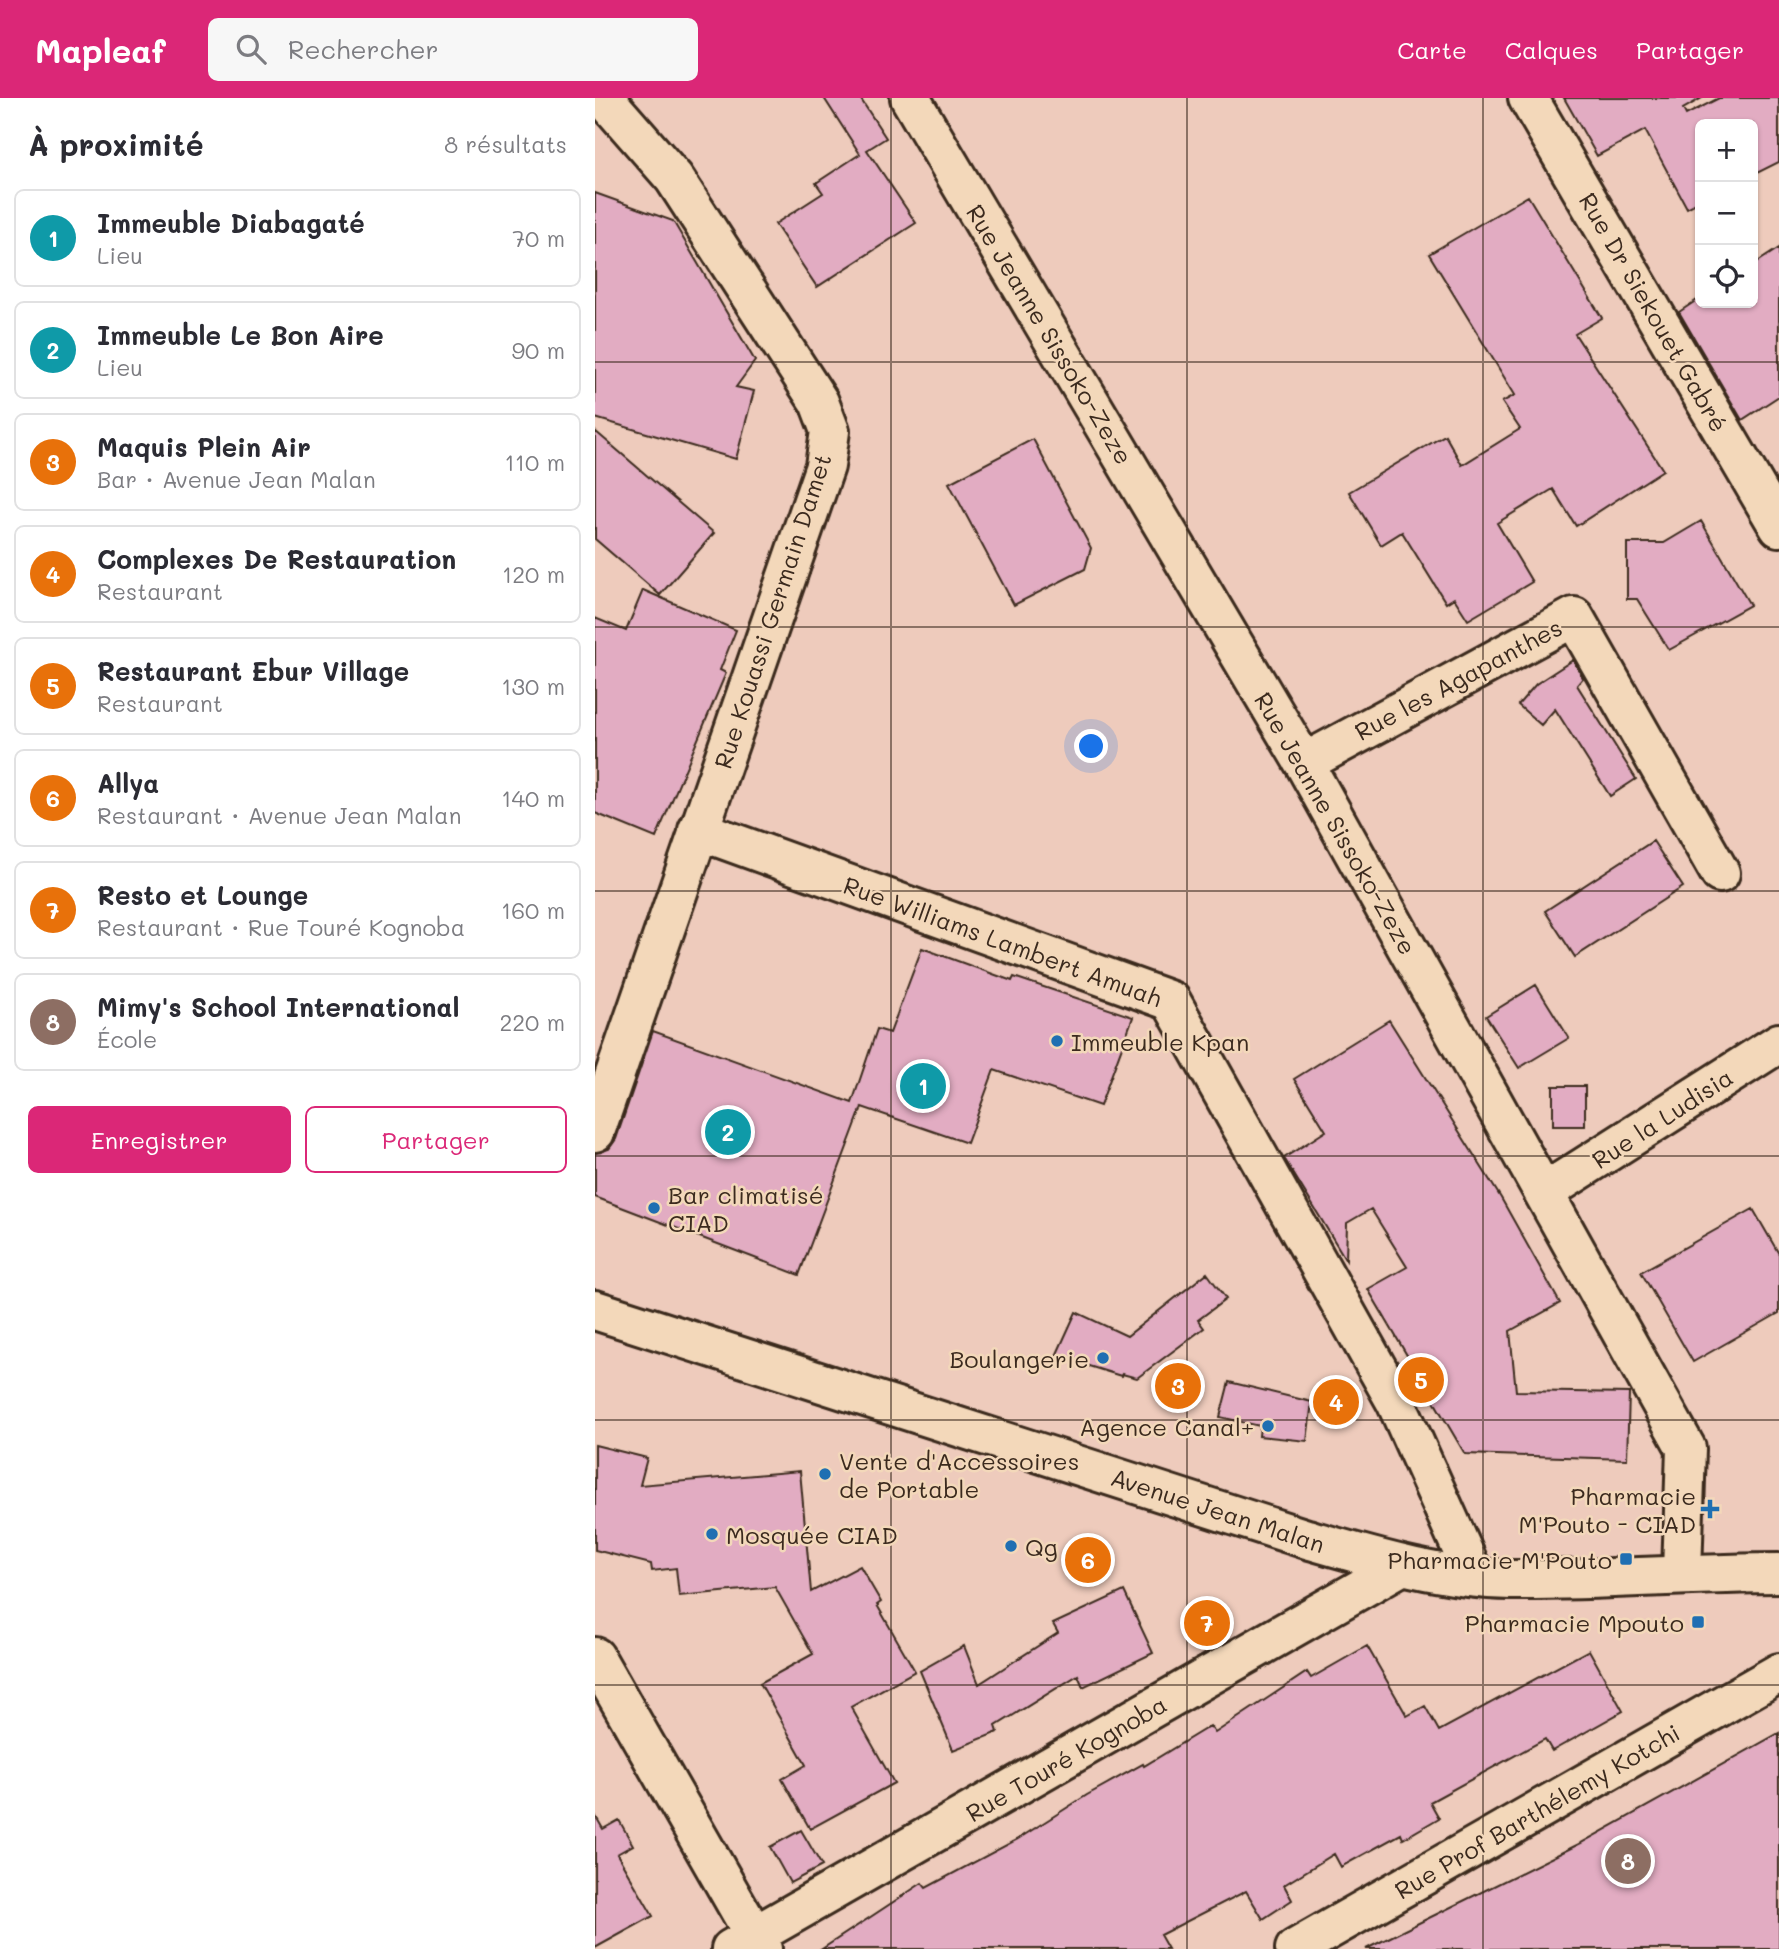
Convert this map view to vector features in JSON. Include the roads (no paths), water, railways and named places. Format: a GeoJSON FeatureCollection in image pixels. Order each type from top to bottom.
{"type":"FeatureCollection","features":[{"type":"Feature","properties":{"kind":"street","name":"Rue Kouassi Germain Damet"},"geometry":{"type":"LineString","coordinates":[[595,1132],[825,466],[830,430],[819,402],[674,178],[604,98]]}},
{"type":"Feature","properties":{"kind":"street","name":"Rue Jeanne Sissoko-Zeze"},"geometry":{"type":"LineString","coordinates":[[910,98],[1304,763],[1686,1448],[1682,1573]]}},
{"type":"Feature","properties":{"kind":"street","name":"Rue Dr Siekouet Gabré"},"geometry":{"type":"LineString","coordinates":[[1528,98],[1779,527]]}},
{"type":"Feature","properties":{"kind":"street","name":"Rue les Agapanthes"},"geometry":{"type":"LineString","coordinates":[[1304,763],[1574,617],[1720,873]]}},
{"type":"Feature","properties":{"kind":"street","name":"Rue Williams Lambert Amuah"},"geometry":{"type":"LineString","coordinates":[[698,830],[1171,1001],[1396,1402],[1474,1576]]}},
{"type":"Feature","properties":{"kind":"street","name":"Rue la Ludisia"},"geometry":{"type":"LineString","coordinates":[[1545,1192],[1779,1043]]}},
{"type":"Feature","properties":{"kind":"street","name":"Avenue Jean Malan"},"geometry":{"type":"LineString","coordinates":[[595,1310],[1307,1539],[1401,1566],[1509,1580],[1682,1573],[1779,1573]]}},
{"type":"Feature","properties":{"kind":"street","name":"Rue Touré Kognoba"},"geometry":{"type":"LineString","coordinates":[[749,1945],[1401,1566]]}},
{"type":"Feature","properties":{"kind":"street"},"geometry":{"type":"LineString","coordinates":[[599,1673],[749,1945]]}},
{"type":"Feature","properties":{"kind":"street","name":"Rue Prof Barthélemy Kotchi"},"geometry":{"type":"LineString","coordinates":[[1295,1949],[1779,1674]]}},
{"type":"Feature","properties":{"kind":"place","name":"Immeuble Kpan"},"geometry":{"type":"Point","coordinates":[1057,1041]}},
{"type":"Feature","properties":{"kind":"place","name":"Immeuble Diabagaté"},"geometry":{"type":"Point","coordinates":[923,1086]}},
{"type":"Feature","properties":{"kind":"place","name":"Immeuble Le Bon Aire"},"geometry":{"type":"Point","coordinates":[728,1132]}},
{"type":"Feature","properties":{"kind":"place","name":"Bar climatisé CIAD"},"geometry":{"type":"Point","coordinates":[654,1208]}},
{"type":"Feature","properties":{"kind":"place","name":"Boulangerie"},"geometry":{"type":"Point","coordinates":[1103,1358]}},
{"type":"Feature","properties":{"kind":"place","name":"Restaurant Ebur Village"},"geometry":{"type":"Point","coordinates":[1421,1380]}},
{"type":"Feature","properties":{"kind":"place","name":"Maquis Plein Air"},"geometry":{"type":"Point","coordinates":[1178,1386]}},
{"type":"Feature","properties":{"kind":"place","name":"Complexes De Restauration"},"geometry":{"type":"Point","coordinates":[1336,1402]}},
{"type":"Feature","properties":{"kind":"place","name":"Agence Canal+"},"geometry":{"type":"Point","coordinates":[1268,1426]}},
{"type":"Feature","properties":{"kind":"place","name":"Vente d'Accessoires de Portable"},"geometry":{"type":"Point","coordinates":[825,1474]}},
{"type":"Feature","properties":{"kind":"place","name":"Pharmacie M'Pouto - CIAD"},"geometry":{"type":"Point","coordinates":[1710,1509]}},
{"type":"Feature","properties":{"kind":"place","name":"Mosquée CIAD"},"geometry":{"type":"Point","coordinates":[712,1534]}},
{"type":"Feature","properties":{"kind":"place","name":"Qg"},"geometry":{"type":"Point","coordinates":[1011,1546]}},
{"type":"Feature","properties":{"kind":"place","name":"Pharmacie M'Pouto"},"geometry":{"type":"Point","coordinates":[1626,1559]}},
{"type":"Feature","properties":{"kind":"place","name":"Allya"},"geometry":{"type":"Point","coordinates":[1088,1560]}},
{"type":"Feature","properties":{"kind":"place","name":"Pharmacie Mpouto"},"geometry":{"type":"Point","coordinates":[1698,1622]}},
{"type":"Feature","properties":{"kind":"place","name":"Resto et Lounge"},"geometry":{"type":"Point","coordinates":[1207,1623]}},
{"type":"Feature","properties":{"kind":"place","name":"Mimy's School International"},"geometry":{"type":"Point","coordinates":[1628,1861]}}]}
